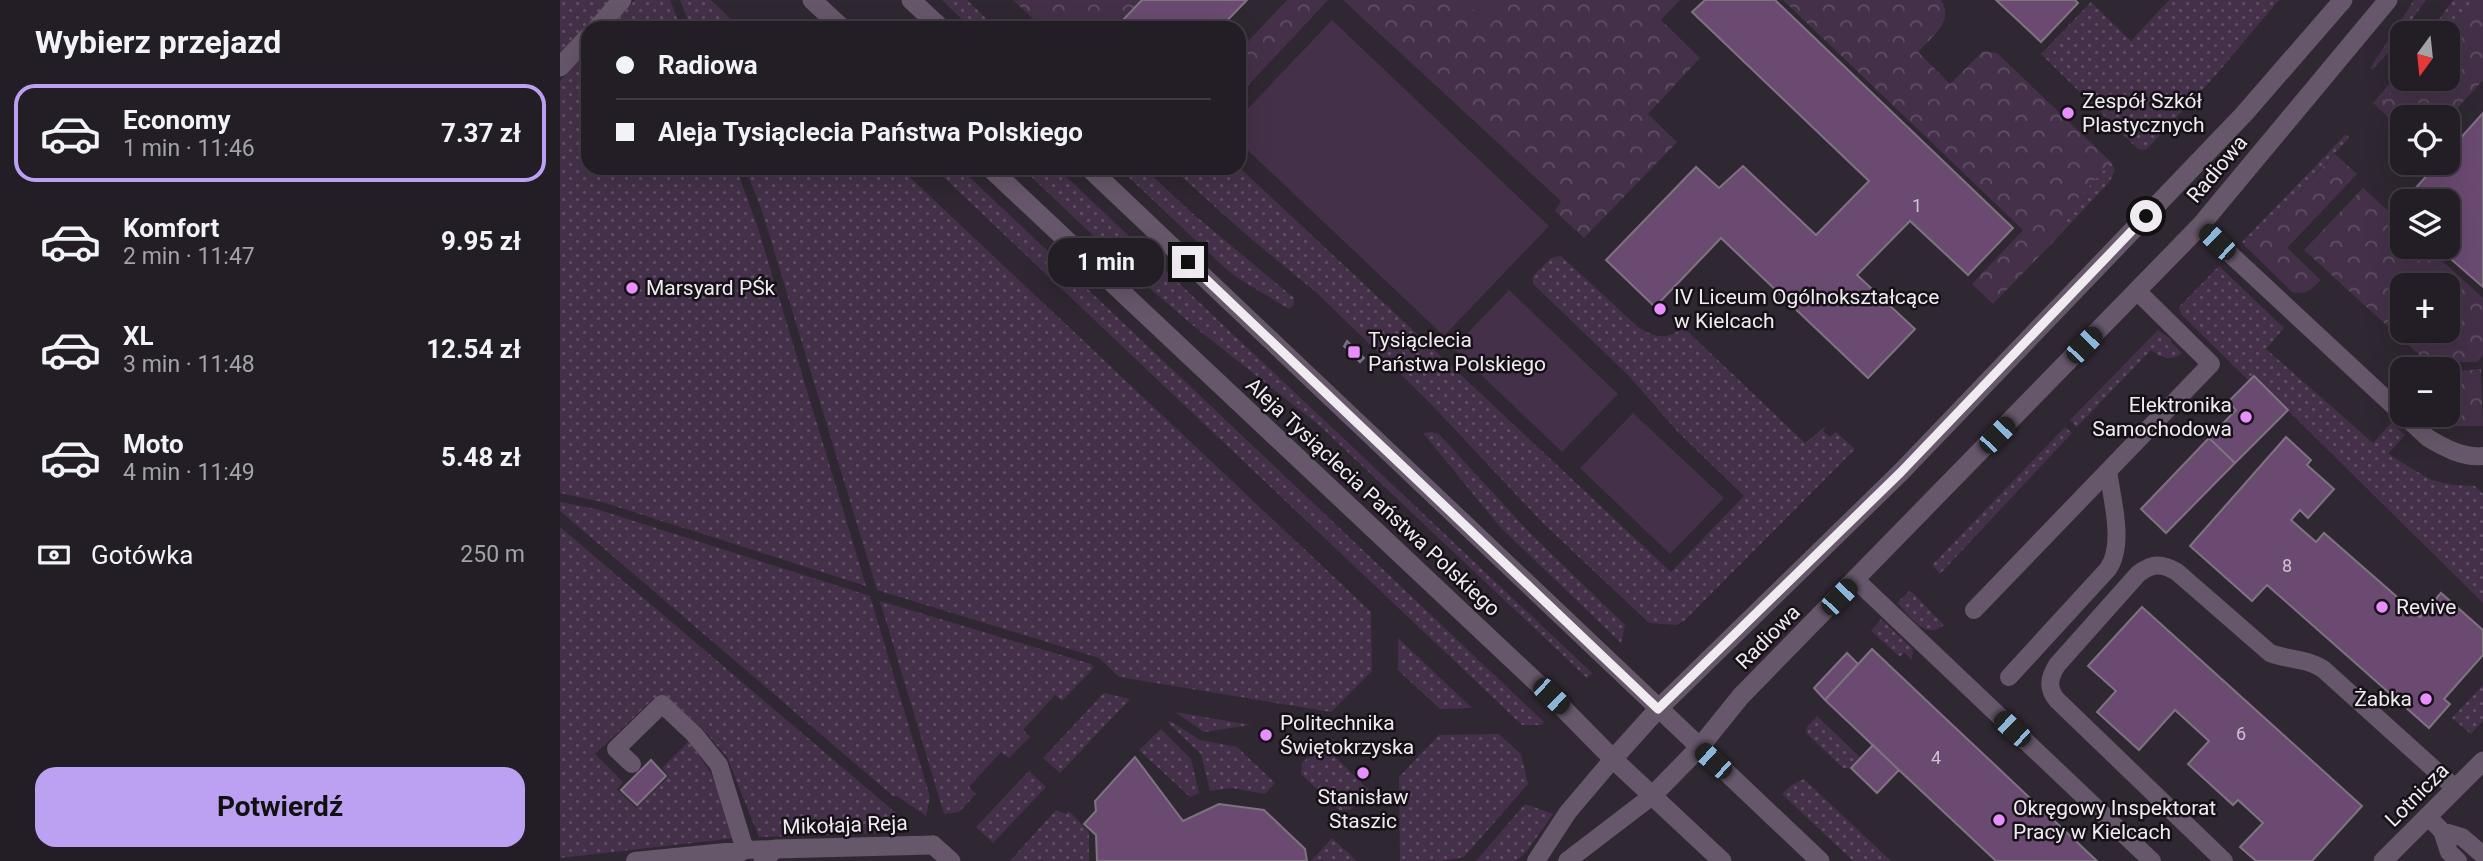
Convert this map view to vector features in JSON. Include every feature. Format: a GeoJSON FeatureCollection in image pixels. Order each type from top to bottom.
{"type":"FeatureCollection","features":[{"type":"Feature","properties":{"kind":"street"},"geometry":{"type":"LineString","coordinates":[[603,21],[622,0]]}},
{"type":"Feature","properties":{"kind":"street"},"geometry":{"type":"LineString","coordinates":[[812,0],[834,21]]}},
{"type":"Feature","properties":{"kind":"street"},"geometry":{"type":"LineString","coordinates":[[911,0],[934,21]]}},
{"type":"Feature","properties":{"kind":"street","name":"Radiowa"},"geometry":{"type":"LineString","coordinates":[[1613,759],[1658,709],[1901,472],[2244,114],[2343,0]]}},
{"type":"Feature","properties":{"kind":"street","name":"Radiowa"},"geometry":{"type":"LineString","coordinates":[[1652,796],[1699,748],[1741,696],[2200,226],[2388,0]]}},
{"type":"Feature","properties":{"kind":"street"},"geometry":{"type":"LineString","coordinates":[[560,67],[581,44]]}},
{"type":"Feature","properties":{"kind":"street","name":"Aleja Tysiąclecia Państwa Polskiego"},"geometry":{"type":"LineString","coordinates":[[997,175],[1722,861]]}},
{"type":"Feature","properties":{"kind":"street","name":"Aleja Tysiąclecia Państwa Polskiego"},"geometry":{"type":"LineString","coordinates":[[1096,175],[1820,861]]}},
{"type":"Feature","properties":{"kind":"street","name":"Lotnicza"},"geometry":{"type":"LineString","coordinates":[[2383,861],[2455,788],[2481,766]]}},
{"type":"Feature","properties":{"kind":"street","name":"Mikołaja Reja"},"geometry":{"type":"LineString","coordinates":[[769,855],[933,845],[951,861]]}},
{"type":"Feature","properties":{"kind":"lane"},"geometry":{"type":"LineString","coordinates":[[2200,226],[2428,438],[2452,451],[2476,457],[2483,456]]}},
{"type":"Feature","properties":{"kind":"lane"},"geometry":{"type":"LineString","coordinates":[[1974,610],[2211,364],[2137,290]]}},
{"type":"Feature","properties":{"kind":"lane"},"geometry":{"type":"LineString","coordinates":[[2009,677],[2115,560],[2117,544],[2108,471]]}},
{"type":"Feature","properties":{"kind":"lane"},"geometry":{"type":"LineString","coordinates":[[2224,861],[2057,700],[2050,687],[2050,679],[2057,666],[2138,574],[2150,566],[2162,564],[2177,572],[2270,653],[2286,659],[2314,663],[2323,669],[2455,788]]}},
{"type":"Feature","properties":{"kind":"lane"},"geometry":{"type":"LineString","coordinates":[[1856,580],[2152,861]]}},
{"type":"Feature","properties":{"kind":"lane"},"geometry":{"type":"LineString","coordinates":[[632,764],[616,749],[662,704],[694,734],[719,765],[745,856]]}},
{"type":"Feature","properties":{"kind":"lane","name":"Radiowa"},"geometry":{"type":"LineString","coordinates":[[1536,861],[1569,812],[1613,759]]}},
{"type":"Feature","properties":{"kind":"lane","name":"Radiowa"},"geometry":{"type":"LineString","coordinates":[[1567,861],[1652,796]]}},
{"type":"Feature","properties":{"kind":"lane"},"geometry":{"type":"LineString","coordinates":[[2427,816],[2442,831],[2449,852],[2458,861]]}},
{"type":"Feature","properties":{"kind":"lane"},"geometry":{"type":"LineString","coordinates":[[2442,831],[2462,837],[2483,855]]}},
{"type":"Feature","properties":{"kind":"lane"},"geometry":{"type":"LineString","coordinates":[[635,861],[769,855]]}},
{"type":"Feature","properties":{"kind":"lane"},"geometry":{"type":"LineString","coordinates":[[724,861],[745,856]]}},
{"type":"Feature","properties":{"kind":"green space"},"geometry":{"type":"Polygon","coordinates":[[[560,0],[612,0],[592,21],[581,21],[581,33],[560,56],[560,0]]]}},
{"type":"Feature","properties":{"kind":"green space"},"geometry":{"type":"Polygon","coordinates":[[[635,0],[670,0],[678,21],[616,21],[635,0]]]}},
{"type":"Feature","properties":{"kind":"green space"},"geometry":{"type":"Polygon","coordinates":[[[680,0],[711,0],[733,21],[688,21],[680,0]]]}},
{"type":"Feature","properties":{"kind":"green space"},"geometry":{"type":"Polygon","coordinates":[[[942,0],[967,0],[989,21],[964,21],[942,0]]]}},
{"type":"Feature","properties":{"kind":"green space"},"geometry":{"type":"Polygon","coordinates":[[[1013,0],[1143,0],[1124,21],[1036,21],[1013,0]]]}},
{"type":"Feature","properties":{"kind":"green space"},"geometry":{"type":"Polygon","coordinates":[[[1287,0],[1328,0],[1246,88],[1246,44],[1287,0]]]}},
{"type":"Feature","properties":{"kind":"green space"},"geometry":{"type":"Polygon","coordinates":[[[1343,0],[1680,0],[1661,20],[1700,58],[1648,114],[1677,142],[1584,238],[1555,211],[1561,201],[1343,0]]]}},
{"type":"Feature","properties":{"kind":"green space"},"geometry":{"type":"Polygon","coordinates":[[[1463,0],[1514,0],[1490,25],[1463,0]]]}},
{"type":"Feature","properties":{"kind":"green space"},"geometry":{"type":"Polygon","coordinates":[[[1783,0],[1941,0],[1945,15],[1940,29],[1918,52],[1950,84],[1983,51],[1997,53],[2111,162],[2074,203],[2058,237],[1993,304],[1972,284],[2023,230],[1783,0]]]}},
{"type":"Feature","properties":{"kind":"green space"},"geometry":{"type":"Polygon","coordinates":[[[2169,0],[2279,0],[2214,77],[2146,150],[2138,149],[2041,54],[2091,2],[2131,41],[2169,0]]]}},
{"type":"Feature","properties":{"kind":"green space"},"geometry":{"type":"Polygon","coordinates":[[[2414,0],[2426,0],[2411,21],[2401,21],[2414,0]]]}},
{"type":"Feature","properties":{"kind":"green space"},"geometry":{"type":"Polygon","coordinates":[[[2453,0],[2483,0],[2483,80],[2460,105],[2390,105],[2390,119],[2373,103],[2390,83],[2390,91],[2460,91],[2460,21],[2438,21],[2453,0]]]}},
{"type":"Feature","properties":{"kind":"green space"},"geometry":{"type":"Polygon","coordinates":[[[2477,0],[2483,0],[2483,80],[2460,105],[2390,105],[2390,119],[2378,107],[2393,91],[2460,91],[2460,21],[2457,21],[2477,0]]]}},
{"type":"Feature","properties":{"kind":"green space"},"geometry":{"type":"Polygon","coordinates":[[[1332,20],[1549,226],[1444,336],[1246,149],[1246,111],[1332,20]]]}},
{"type":"Feature","properties":{"kind":"green space"},"geometry":{"type":"Polygon","coordinates":[[[2390,37],[2390,50],[2372,70],[2371,67],[2390,37]]]}},
{"type":"Feature","properties":{"kind":"green space"},"geometry":{"type":"Polygon","coordinates":[[[581,58],[581,175],[739,175],[758,228],[866,586],[602,502],[560,493],[560,81],[581,58]]]}},
{"type":"Feature","properties":{"kind":"green space"},"geometry":{"type":"Polygon","coordinates":[[[2346,134],[2349,138],[2247,248],[2242,242],[2346,134]]]}},
{"type":"Feature","properties":{"kind":"green space"},"geometry":{"type":"Polygon","coordinates":[[[2335,154],[2357,174],[2287,248],[2321,280],[2308,291],[2292,292],[2247,248],[2335,154]]]}},
{"type":"Feature","properties":{"kind":"green space"},"geometry":{"type":"Polygon","coordinates":[[[2111,162],[2115,170],[2110,181],[2058,237],[2074,203],[2111,162]]]}},
{"type":"Feature","properties":{"kind":"green space"},"geometry":{"type":"Polygon","coordinates":[[[1246,174],[1671,572],[1744,496],[1677,431],[1628,375],[1533,284],[1533,276],[1551,258],[1561,256],[1638,327],[1655,335],[1666,336],[1683,327],[1805,443],[1826,427],[1823,431],[1830,437],[1836,432],[1855,449],[1685,620],[1677,625],[1649,623],[1544,524],[1426,399],[1317,293],[1180,175],[1246,174]]]}},
{"type":"Feature","properties":{"kind":"green space"},"geometry":{"type":"Polygon","coordinates":[[[748,175],[907,175],[1371,612],[1372,671],[1331,712],[1119,677],[1099,658],[877,590],[762,211],[748,175]]]}},
{"type":"Feature","properties":{"kind":"green space"},"geometry":{"type":"Polygon","coordinates":[[[941,175],[967,175],[1544,722],[1541,725],[1522,725],[941,175]]]}},
{"type":"Feature","properties":{"kind":"green space"},"geometry":{"type":"Polygon","coordinates":[[[1029,175],[1064,175],[1592,673],[1587,678],[1320,426],[1142,282],[1029,175]]]}},
{"type":"Feature","properties":{"kind":"green space"},"geometry":{"type":"Polygon","coordinates":[[[1126,175],[1151,175],[1192,213],[1294,298],[1294,305],[1289,309],[1236,277],[1126,175]]]}},
{"type":"Feature","properties":{"kind":"green space"},"geometry":{"type":"Polygon","coordinates":[[[2363,188],[2390,212],[2390,259],[2440,259],[2456,273],[2390,273],[2390,328],[2304,250],[2363,188]]]}},
{"type":"Feature","properties":{"kind":"green space"},"geometry":{"type":"Polygon","coordinates":[[[2219,266],[2284,328],[2266,349],[2373,443],[2390,424],[2390,427],[2396,427],[2405,435],[2388,454],[2431,480],[2475,486],[2483,494],[2483,603],[2254,377],[2249,381],[2181,314],[2179,307],[2219,266]]]}},
{"type":"Feature","properties":{"kind":"green space"},"geometry":{"type":"Polygon","coordinates":[[[2460,277],[2483,298],[2483,355],[2477,362],[2460,362],[2460,357],[2422,357],[2406,343],[2460,343],[2460,277]]]}},
{"type":"Feature","properties":{"kind":"green space"},"geometry":{"type":"Polygon","coordinates":[[[1509,290],[1618,394],[1562,452],[1453,348],[1509,290]]]}},
{"type":"Feature","properties":{"kind":"green space"},"geometry":{"type":"Polygon","coordinates":[[[2158,330],[2172,340],[2182,353],[2166,358],[2151,350],[2077,427],[2070,420],[2158,330]]]}},
{"type":"Feature","properties":{"kind":"green space"},"geometry":{"type":"Polygon","coordinates":[[[2481,369],[2483,426],[2460,426],[2460,371],[2481,369]]]}},
{"type":"Feature","properties":{"kind":"green space"},"geometry":{"type":"Polygon","coordinates":[[[1633,413],[1724,498],[1670,554],[1580,468],[1633,413]]]}},
{"type":"Feature","properties":{"kind":"green space"},"geometry":{"type":"Polygon","coordinates":[[[2065,427],[2072,433],[1940,574],[1932,565],[2065,427]]]}},
{"type":"Feature","properties":{"kind":"green space"},"geometry":{"type":"Polygon","coordinates":[[[1423,433],[1439,434],[1530,533],[1625,625],[1621,643],[1501,528],[1423,433]]]}},
{"type":"Feature","properties":{"kind":"green space"},"geometry":{"type":"Polygon","coordinates":[[[560,502],[596,509],[870,596],[930,797],[926,816],[893,796],[560,511],[560,502]]]}},
{"type":"Feature","properties":{"kind":"green space"},"geometry":{"type":"Polygon","coordinates":[[[560,527],[896,813],[879,833],[759,837],[727,757],[702,728],[666,696],[654,698],[595,754],[623,782],[617,789],[636,808],[669,776],[662,768],[689,741],[711,773],[736,838],[560,858],[560,527]]]}},
{"type":"Feature","properties":{"kind":"green space"},"geometry":{"type":"Polygon","coordinates":[[[1909,591],[1944,625],[1930,630],[1918,625],[1897,603],[1909,591]]]}},
{"type":"Feature","properties":{"kind":"green space"},"geometry":{"type":"Polygon","coordinates":[[[880,601],[1091,664],[1094,668],[1062,701],[1055,695],[1023,730],[1030,737],[1009,758],[1001,752],[969,787],[976,794],[959,812],[944,814],[880,601]]]}},
{"type":"Feature","properties":{"kind":"green space"},"geometry":{"type":"Polygon","coordinates":[[[1881,619],[1913,649],[1912,660],[1904,652],[1900,657],[1871,631],[1881,619]]]}},
{"type":"Feature","properties":{"kind":"green space"},"geometry":{"type":"Polygon","coordinates":[[[1398,638],[1472,708],[1440,709],[1398,670],[1398,638]]]}},
{"type":"Feature","properties":{"kind":"green space"},"geometry":{"type":"Polygon","coordinates":[[[2483,685],[2483,721],[2471,734],[2452,718],[2483,685]]]}},
{"type":"Feature","properties":{"kind":"green space"},"geometry":{"type":"Polygon","coordinates":[[[1104,693],[1130,699],[1060,773],[1043,758],[1104,693]]]}},
{"type":"Feature","properties":{"kind":"green space"},"geometry":{"type":"Polygon","coordinates":[[[1175,712],[1251,725],[1204,732],[1175,712]]]}},
{"type":"Feature","properties":{"kind":"green space"},"geometry":{"type":"Polygon","coordinates":[[[1817,716],[1860,757],[1849,768],[1843,768],[1806,733],[1807,727],[1817,716]]]}},
{"type":"Feature","properties":{"kind":"green space"},"geometry":{"type":"Polygon","coordinates":[[[1170,721],[1200,740],[1237,747],[1275,783],[1265,794],[1232,788],[1210,791],[1201,754],[1168,723],[1170,721]]]}},
{"type":"Feature","properties":{"kind":"green space"},"geometry":{"type":"Polygon","coordinates":[[[1161,729],[1191,759],[1199,793],[1190,797],[1139,750],[1161,729]]]}},
{"type":"Feature","properties":{"kind":"green space"},"geometry":{"type":"Polygon","coordinates":[[[1499,734],[1521,754],[1528,784],[1464,857],[1441,861],[1400,861],[1399,777],[1439,735],[1499,734]]]}},
{"type":"Feature","properties":{"kind":"green space"},"geometry":{"type":"Polygon","coordinates":[[[1322,744],[1370,791],[1350,810],[1339,810],[1301,774],[1302,763],[1322,744]]]}},
{"type":"Feature","properties":{"kind":"green space"},"geometry":{"type":"Polygon","coordinates":[[[1029,771],[1046,787],[993,843],[976,827],[1029,771]]]}},
{"type":"Feature","properties":{"kind":"green space"},"geometry":{"type":"Polygon","coordinates":[[[1804,779],[1891,861],[1853,861],[1782,794],[1804,779]]]}},
{"type":"Feature","properties":{"kind":"green space"},"geometry":{"type":"Polygon","coordinates":[[[1525,804],[1553,814],[1527,851],[1516,861],[1476,861],[1525,804]]]}},
{"type":"Feature","properties":{"kind":"green space"},"geometry":{"type":"Polygon","coordinates":[[[1056,810],[1066,814],[1069,811],[1089,832],[1089,861],[1010,861],[1056,810]]]}},
{"type":"Feature","properties":{"kind":"green space"},"geometry":{"type":"Polygon","coordinates":[[[1332,838],[1357,861],[1311,861],[1332,838]]]}},
{"type":"Feature","properties":{"kind":"building"},"geometry":{"type":"Polygon","coordinates":[[[1142,0],[1247,0],[1227,21],[1122,21],[1142,0]]]}},
{"type":"Feature","properties":{"kind":"building","name":"IV Liceum Ogólnokształcące w Kielcach"},"geometry":{"type":"Polygon","coordinates":[[[1705,0],[1775,0],[2013,228],[1968,275],[1910,221],[1857,275],[1915,329],[1868,378],[1721,238],[1655,307],[1606,260],[1696,167],[1719,188],[1743,166],[1816,235],[1869,181],[1692,12],[1705,0]]]}},
{"type":"Feature","properties":{"kind":"building"},"geometry":{"type":"Polygon","coordinates":[[[1996,0],[2075,0],[2078,3],[2041,42],[1996,0]]]}},
{"type":"Feature","properties":{"kind":"building"},"geometry":{"type":"Polygon","coordinates":[[[2483,113],[2483,287],[2451,259],[2460,259],[2460,189],[2415,189],[2427,175],[2460,175],[2460,139],[2483,113]]]}},
{"type":"Feature","properties":{"kind":"building"},"geometry":{"type":"Polygon","coordinates":[[[1347,341],[1364,358],[1360,362],[1344,346],[1347,341]]]}},
{"type":"Feature","properties":{"kind":"building"},"geometry":{"type":"Polygon","coordinates":[[[2254,376],[2288,410],[2235,463],[2209,438],[2236,410],[2228,402],[2254,376]]]}},
{"type":"Feature","properties":{"kind":"building"},"geometry":{"type":"Polygon","coordinates":[[[2286,437],[2311,460],[2307,465],[2334,489],[2308,518],[2300,510],[2291,520],[2316,542],[2324,533],[2420,617],[2441,593],[2483,630],[2483,655],[2444,699],[2450,704],[2429,728],[2267,585],[2252,601],[2190,546],[2286,437]]]}},
{"type":"Feature","properties":{"kind":"building"},"geometry":{"type":"Polygon","coordinates":[[[2209,438],[2235,463],[2166,533],[2141,509],[2209,438]]]}},
{"type":"Feature","properties":{"kind":"building"},"geometry":{"type":"Polygon","coordinates":[[[2142,607],[2362,806],[2312,861],[2256,861],[2240,847],[2263,823],[2238,800],[2233,805],[2188,764],[2209,741],[2175,710],[2139,750],[2097,712],[2116,691],[2088,666],[2142,607]]]}},
{"type":"Feature","properties":{"kind":"building"},"geometry":{"type":"Polygon","coordinates":[[[1872,649],[2097,861],[1996,861],[1899,770],[1825,700],[1872,649]]]}},
{"type":"Feature","properties":{"kind":"building"},"geometry":{"type":"Polygon","coordinates":[[[1847,653],[1858,664],[1825,700],[1814,688],[1847,653]]]}},
{"type":"Feature","properties":{"kind":"building"},"geometry":{"type":"Polygon","coordinates":[[[1873,745],[1899,770],[1877,793],[1851,768],[1873,745]]]}},
{"type":"Feature","properties":{"kind":"building","name":"Politechnika Świętokrzyska"},"geometry":{"type":"Polygon","coordinates":[[[1135,757],[1183,821],[1219,804],[1264,810],[1305,849],[1307,861],[1097,861],[1096,835],[1084,824],[1096,811],[1095,801],[1135,757]]]}},
{"type":"Feature","properties":{"kind":"building"},"geometry":{"type":"Polygon","coordinates":[[[651,760],[666,776],[637,805],[621,790],[651,760]]]}},
{"type":"Feature","properties":{"kind":"place","name":"Zespół Szkół Plastycznych"},"geometry":{"type":"Point","coordinates":[2068,113]}},
{"type":"Feature","properties":{"kind":"place","name":"Marsyard PŚk"},"geometry":{"type":"Point","coordinates":[632,288]}},
{"type":"Feature","properties":{"kind":"place","name":"IV Liceum Ogólnokształcące w Kielcach"},"geometry":{"type":"Point","coordinates":[1660,309]}},
{"type":"Feature","properties":{"kind":"place","name":"Tysiąclecia Państwa Polskiego"},"geometry":{"type":"Point","coordinates":[1354,352]}},
{"type":"Feature","properties":{"kind":"place","name":"Elektronika Samochodowa"},"geometry":{"type":"Point","coordinates":[2246,417]}},
{"type":"Feature","properties":{"kind":"place","name":"Revive"},"geometry":{"type":"Point","coordinates":[2382,607]}},
{"type":"Feature","properties":{"kind":"place","name":"Żabka"},"geometry":{"type":"Point","coordinates":[2426,699]}},
{"type":"Feature","properties":{"kind":"place","name":"Politechnika Świętokrzyska"},"geometry":{"type":"Point","coordinates":[1266,735]}},
{"type":"Feature","properties":{"kind":"place","name":"Stanisław Staszic"},"geometry":{"type":"Point","coordinates":[1363,773]}},
{"type":"Feature","properties":{"kind":"place","name":"Okręgowy Inspektorat Pracy w Kielcach"},"geometry":{"type":"Point","coordinates":[1999,820]}},
{"type":"Feature","properties":{"kind":"route"},"geometry":{"type":"LineString","coordinates":[[1188,262],[1658,709],[1901,472],[2146,216]]}}]}
